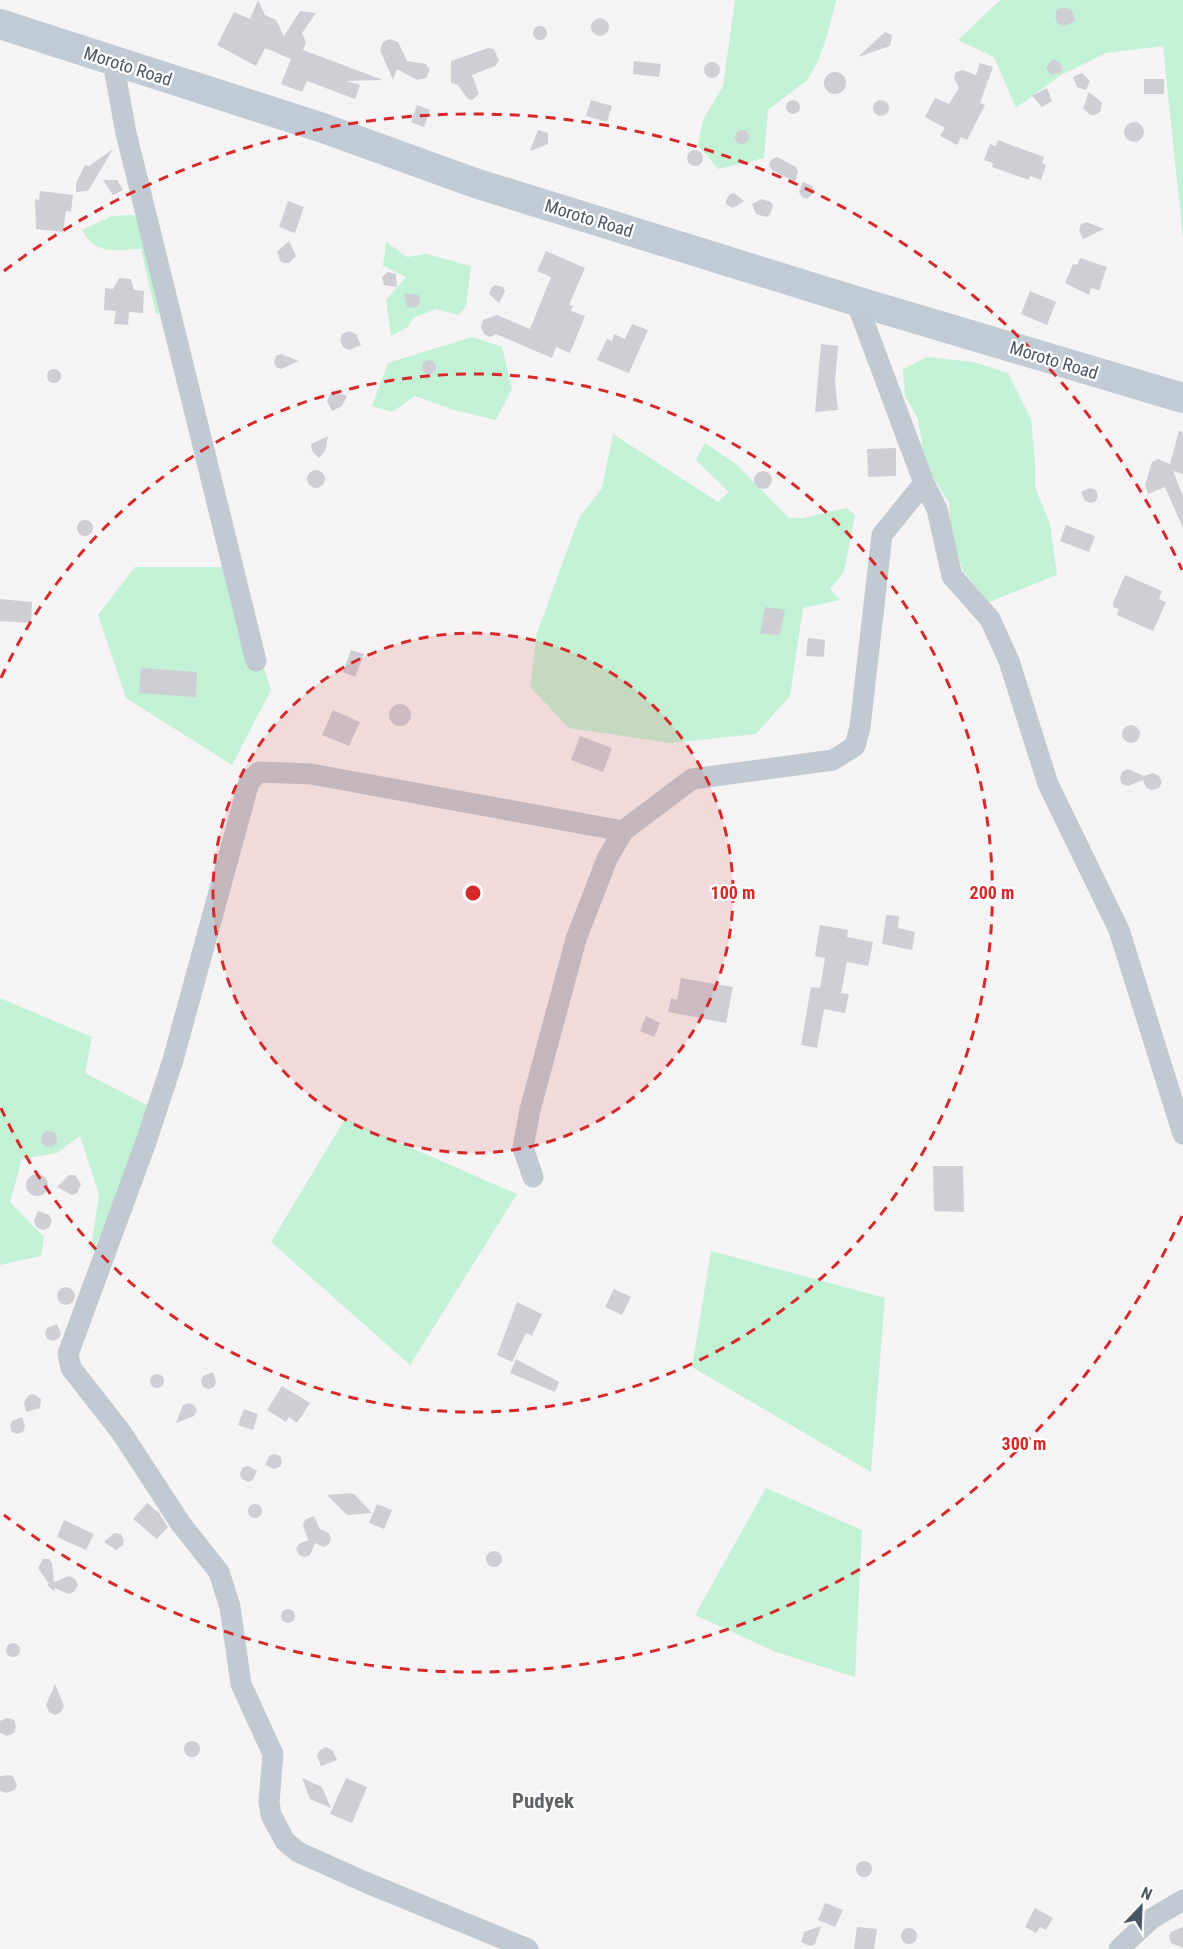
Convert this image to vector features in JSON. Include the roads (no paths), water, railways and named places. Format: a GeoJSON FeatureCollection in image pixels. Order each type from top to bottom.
{"type":"FeatureCollection","features":[{"type":"Feature","properties":{"kind":"main road","name":"Moroto Road"},"geometry":{"type":"LineString","coordinates":[[0,24],[323,128],[475,183],[856,301],[1183,398]]}},
{"type":"Feature","properties":{"kind":"street"},"geometry":{"type":"LineString","coordinates":[[113,62],[126,134],[256,661]]}},
{"type":"Feature","properties":{"kind":"street"},"geometry":{"type":"LineString","coordinates":[[856,301],[924,483],[937,509],[952,576],[990,619],[1009,661],[1048,784],[1119,930],[1183,1134]]}},
{"type":"Feature","properties":{"kind":"street"},"geometry":{"type":"LineString","coordinates":[[533,1177],[523,1148],[530,1110],[576,939],[607,859],[623,831],[692,779],[833,760],[855,746],[860,726],[882,535],[924,483]]}},
{"type":"Feature","properties":{"kind":"street"},"geometry":{"type":"LineString","coordinates":[[528,1949],[365,1882],[298,1851],[285,1841],[270,1815],[268,1802],[273,1754],[241,1684],[230,1607],[219,1572],[156,1490],[121,1432],[71,1368],[68,1354],[146,1142],[173,1060],[249,782],[259,772],[311,774],[623,831]]}},
{"type":"Feature","properties":{"kind":"street"},"geometry":{"type":"LineString","coordinates":[[1119,1949],[1151,1919],[1183,1900]]}},
{"type":"Feature","properties":{"kind":"district","name":"Pudyek"},"geometry":{"type":"Point","coordinates":[543,1801]}}]}
